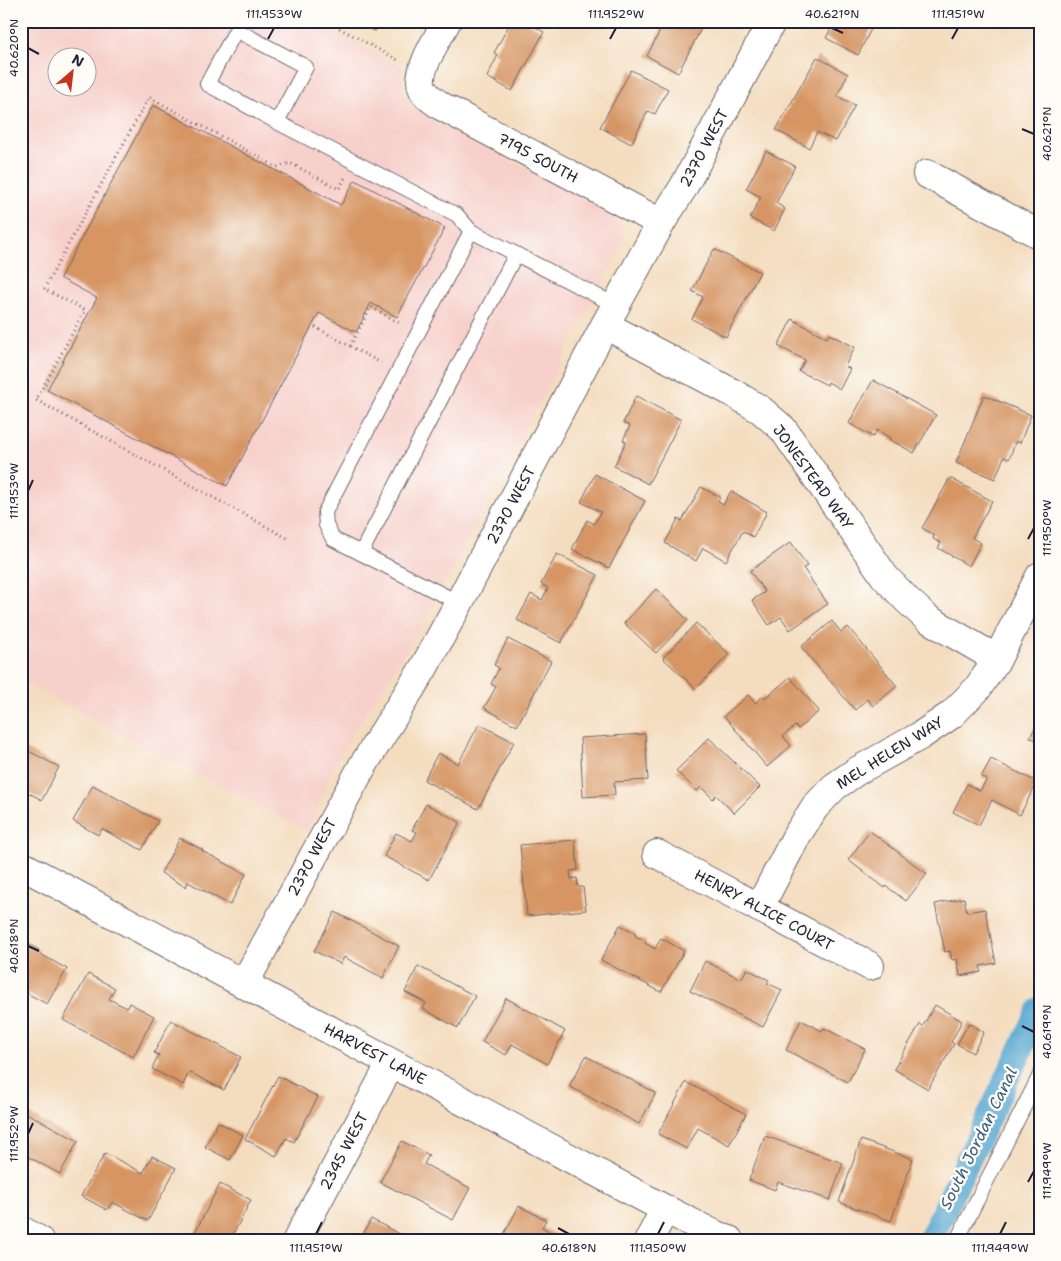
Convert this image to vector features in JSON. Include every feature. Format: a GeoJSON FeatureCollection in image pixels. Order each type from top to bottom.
{"type":"FeatureCollection","features":[{"type":"Feature","properties":{"kind":"street","name":"7195 SOUTH"},"geometry":{"type":"LineString","coordinates":[[447,21],[428,57],[422,73],[422,86],[428,96],[441,106],[661,222]]}},
{"type":"Feature","properties":{"kind":"street","name":"2370 WEST"},"geometry":{"type":"LineString","coordinates":[[244,984],[362,767],[422,669],[459,603],[610,315],[661,222],[683,188],[772,21]]}},
{"type":"Feature","properties":{"kind":"street"},"geometry":{"type":"LineString","coordinates":[[927,174],[1040,234]]}},
{"type":"Feature","properties":{"kind":"street","name":"JONESTEAD WAY"},"geometry":{"type":"LineString","coordinates":[[610,315],[761,410],[782,430],[885,577],[928,619],[997,659]]}},
{"type":"Feature","properties":{"kind":"street","name":"MEL HELEN WAY"},"geometry":{"type":"LineString","coordinates":[[759,908],[797,835],[815,807],[834,787],[857,771],[920,736],[951,715],[977,689],[997,659],[1040,576]]}},
{"type":"Feature","properties":{"kind":"street","name":"HENRY ALICE COURT"},"geometry":{"type":"LineString","coordinates":[[658,854],[870,966]]}},
{"type":"Feature","properties":{"kind":"street","name":"HARVEST LANE"},"geometry":{"type":"LineString","coordinates":[[21,865],[665,1209],[730,1240]]}},
{"type":"Feature","properties":{"kind":"street","name":"2345 WEST"},"geometry":{"type":"LineString","coordinates":[[297,1240],[391,1063]]}},
{"type":"Feature","properties":{"kind":"street"},"geometry":{"type":"LineString","coordinates":[[649,1240],[665,1209]]}},
{"type":"Feature","properties":{"kind":"street"},"geometry":{"type":"LineString","coordinates":[[21,1230],[39,1240]]}},
{"type":"Feature","properties":{"kind":"lane"},"geometry":{"type":"LineString","coordinates":[[277,122],[306,67],[236,30],[208,84],[277,122],[457,215],[471,231],[516,254],[610,315]]}},
{"type":"Feature","properties":{"kind":"lane"},"geometry":{"type":"LineString","coordinates":[[459,603],[333,539],[326,525],[325,512],[471,231]]}},
{"type":"Feature","properties":{"kind":"lane"},"geometry":{"type":"LineString","coordinates":[[361,553],[516,254]]}},
{"type":"Feature","properties":{"kind":"lane"},"geometry":{"type":"LineString","coordinates":[[957,1240],[1040,1075]]}},
{"type":"Feature","properties":{"kind":"path"},"geometry":{"type":"LineString","coordinates":[[326,21],[398,60]]}},
{"type":"Feature","properties":{"kind":"path"},"geometry":{"type":"LineString","coordinates":[[288,538],[36,400],[85,310],[44,289],[149,97],[277,167],[290,163],[339,189],[347,175]]}},
{"type":"Feature","properties":{"kind":"path"},"geometry":{"type":"LineString","coordinates":[[350,346],[371,308],[401,324]]}},
{"type":"Feature","properties":{"kind":"path"},"geometry":{"type":"LineString","coordinates":[[315,327],[381,363]]}},
{"type":"Feature","properties":{"kind":"shaded area"},"geometry":{"type":"Polygon","coordinates":[[[21,21],[315,21],[404,68],[402,83],[406,96],[414,107],[429,118],[610,213],[620,223],[623,237],[621,247],[424,622],[357,726],[331,773],[307,831],[21,681],[21,21]]]}},
{"type":"Feature","properties":{"kind":"building"},"geometry":{"type":"Polygon","coordinates":[[[356,21],[380,21],[375,31],[356,21]]]}},
{"type":"Feature","properties":{"kind":"building"},"geometry":{"type":"Polygon","coordinates":[[[511,21],[524,21],[544,32],[512,91],[487,77],[498,55],[494,53],[511,21]]]}},
{"type":"Feature","properties":{"kind":"building"},"geometry":{"type":"Polygon","coordinates":[[[665,21],[705,21],[678,73],[647,56],[665,21]]]}},
{"type":"Feature","properties":{"kind":"building"},"geometry":{"type":"Polygon","coordinates":[[[835,21],[875,21],[858,55],[826,38],[835,21]]]}},
{"type":"Feature","properties":{"kind":"building"},"geometry":{"type":"Polygon","coordinates":[[[817,57],[848,74],[837,96],[855,105],[836,141],[817,132],[809,148],[776,130],[817,57]]]}},
{"type":"Feature","properties":{"kind":"building"},"geometry":{"type":"Polygon","coordinates":[[[631,70],[668,89],[655,114],[648,111],[631,144],[600,127],[631,70]]]}},
{"type":"Feature","properties":{"kind":"building"},"geometry":{"type":"Polygon","coordinates":[[[153,105],[341,205],[355,180],[445,228],[397,317],[371,303],[356,332],[319,313],[227,486],[47,390],[97,298],[60,278],[153,105]]]}},
{"type":"Feature","properties":{"kind":"building"},"geometry":{"type":"Polygon","coordinates":[[[766,151],[795,166],[776,203],[785,209],[774,231],[750,218],[761,197],[746,189],[766,151]]]}},
{"type":"Feature","properties":{"kind":"building"},"geometry":{"type":"Polygon","coordinates":[[[714,249],[760,272],[726,337],[692,319],[703,297],[692,291],[714,249]]]}},
{"type":"Feature","properties":{"kind":"building"},"geometry":{"type":"Polygon","coordinates":[[[792,319],[827,338],[829,334],[855,347],[845,366],[850,369],[840,389],[828,382],[827,385],[799,371],[805,360],[778,346],[792,319]]]}},
{"type":"Feature","properties":{"kind":"building"},"geometry":{"type":"Polygon","coordinates":[[[873,380],[936,415],[914,453],[877,430],[873,437],[849,423],[873,380]]]}},
{"type":"Feature","properties":{"kind":"building"},"geometry":{"type":"Polygon","coordinates":[[[984,395],[1031,415],[1020,443],[1016,441],[1009,459],[1004,457],[995,479],[956,463],[984,395]]]}},
{"type":"Feature","properties":{"kind":"building"},"geometry":{"type":"Polygon","coordinates":[[[636,396],[681,420],[648,484],[614,466],[626,442],[623,440],[630,426],[623,423],[636,396]]]}},
{"type":"Feature","properties":{"kind":"building"},"geometry":{"type":"Polygon","coordinates":[[[595,474],[645,501],[609,568],[572,549],[587,520],[594,524],[601,512],[581,502],[595,474]]]}},
{"type":"Feature","properties":{"kind":"building"},"geometry":{"type":"Polygon","coordinates":[[[950,478],[992,501],[972,538],[981,543],[969,566],[938,548],[941,543],[933,539],[934,535],[922,528],[950,478]]]}},
{"type":"Feature","properties":{"kind":"building"},"geometry":{"type":"Polygon","coordinates":[[[701,487],[720,497],[718,501],[723,505],[731,491],[767,512],[753,537],[743,531],[726,561],[703,548],[696,561],[665,543],[678,519],[682,521],[701,487]]]}},
{"type":"Feature","properties":{"kind":"building"},"geometry":{"type":"Polygon","coordinates":[[[791,542],[807,566],[803,568],[828,604],[790,630],[781,617],[769,625],[752,600],[765,592],[750,571],[791,542]]]}},
{"type":"Feature","properties":{"kind":"building"},"geometry":{"type":"Polygon","coordinates":[[[557,554],[598,575],[561,643],[517,620],[531,594],[542,600],[548,588],[541,584],[557,554]]]}},
{"type":"Feature","properties":{"kind":"building"},"geometry":{"type":"Polygon","coordinates":[[[656,589],[688,620],[656,653],[624,623],[656,589]]]}},
{"type":"Feature","properties":{"kind":"building"},"geometry":{"type":"Polygon","coordinates":[[[832,621],[841,632],[848,627],[897,686],[873,706],[867,699],[855,710],[801,647],[832,621]]]}},
{"type":"Feature","properties":{"kind":"building"},"geometry":{"type":"Polygon","coordinates":[[[696,623],[729,654],[696,689],[663,658],[696,623]]]}},
{"type":"Feature","properties":{"kind":"building"},"geometry":{"type":"Polygon","coordinates":[[[508,639],[551,661],[517,726],[484,708],[496,687],[491,684],[499,668],[494,665],[508,639]]]}},
{"type":"Feature","properties":{"kind":"building"},"geometry":{"type":"Polygon","coordinates":[[[790,677],[819,711],[798,729],[795,726],[783,736],[791,746],[767,767],[724,716],[748,695],[755,703],[763,696],[765,698],[790,677]]]}},
{"type":"Feature","properties":{"kind":"building"},"geometry":{"type":"Polygon","coordinates":[[[1040,719],[1040,742],[1030,737],[1040,719]]]}},
{"type":"Feature","properties":{"kind":"building"},"geometry":{"type":"Polygon","coordinates":[[[479,724],[514,742],[478,809],[424,780],[438,753],[458,764],[479,724]]]}},
{"type":"Feature","properties":{"kind":"building"},"geometry":{"type":"Polygon","coordinates":[[[645,734],[648,780],[614,782],[615,795],[583,797],[580,738],[645,734]]]}},
{"type":"Feature","properties":{"kind":"building"},"geometry":{"type":"Polygon","coordinates":[[[709,738],[760,787],[734,813],[716,795],[713,799],[701,787],[697,791],[676,771],[709,738]]]}},
{"type":"Feature","properties":{"kind":"building"},"geometry":{"type":"Polygon","coordinates":[[[21,747],[59,767],[42,800],[21,789],[21,747]]]}},
{"type":"Feature","properties":{"kind":"building"},"geometry":{"type":"Polygon","coordinates":[[[991,759],[1037,782],[1020,815],[992,800],[979,825],[953,812],[967,784],[980,791],[987,779],[981,777],[991,759]]]}},
{"type":"Feature","properties":{"kind":"building"},"geometry":{"type":"Polygon","coordinates":[[[93,785],[158,821],[142,850],[102,829],[98,835],[73,821],[93,785]]]}},
{"type":"Feature","properties":{"kind":"building"},"geometry":{"type":"Polygon","coordinates":[[[426,804],[460,822],[429,880],[384,856],[396,833],[412,841],[417,832],[412,830],[426,804]]]}},
{"type":"Feature","properties":{"kind":"building"},"geometry":{"type":"Polygon","coordinates":[[[870,831],[927,874],[906,901],[886,886],[885,888],[848,860],[870,831]]]}},
{"type":"Feature","properties":{"kind":"building"},"geometry":{"type":"Polygon","coordinates":[[[180,838],[246,874],[230,905],[188,882],[186,887],[161,873],[180,838]]]}},
{"type":"Feature","properties":{"kind":"building"},"geometry":{"type":"Polygon","coordinates":[[[575,840],[578,870],[570,871],[571,879],[577,878],[578,887],[583,887],[586,910],[527,916],[520,845],[575,840]]]}},
{"type":"Feature","properties":{"kind":"building"},"geometry":{"type":"Polygon","coordinates":[[[964,898],[967,912],[985,909],[996,963],[980,966],[981,972],[960,976],[957,959],[952,960],[950,951],[945,952],[935,904],[964,898]]]}},
{"type":"Feature","properties":{"kind":"building"},"geometry":{"type":"Polygon","coordinates":[[[335,912],[399,946],[383,978],[344,957],[341,964],[314,951],[335,912]]]}},
{"type":"Feature","properties":{"kind":"building"},"geometry":{"type":"Polygon","coordinates":[[[620,925],[636,933],[635,936],[646,941],[645,943],[655,949],[661,938],[684,951],[661,992],[601,960],[620,925]]]}},
{"type":"Feature","properties":{"kind":"building"},"geometry":{"type":"Polygon","coordinates":[[[21,940],[39,950],[37,952],[67,969],[47,1004],[21,990],[21,940]]]}},
{"type":"Feature","properties":{"kind":"building"},"geometry":{"type":"Polygon","coordinates":[[[705,961],[741,979],[747,969],[769,980],[767,983],[782,990],[763,1027],[690,991],[705,961]]]}},
{"type":"Feature","properties":{"kind":"building"},"geometry":{"type":"Polygon","coordinates":[[[418,966],[475,996],[458,1028],[423,1009],[426,1003],[405,992],[418,966]]]}},
{"type":"Feature","properties":{"kind":"building"},"geometry":{"type":"Polygon","coordinates":[[[88,974],[115,988],[109,999],[127,1008],[129,1003],[154,1016],[133,1057],[63,1020],[88,974]]]}},
{"type":"Feature","properties":{"kind":"building"},"geometry":{"type":"Polygon","coordinates":[[[506,998],[565,1031],[547,1064],[512,1044],[506,1055],[482,1042],[506,998]]]}},
{"type":"Feature","properties":{"kind":"building"},"geometry":{"type":"Polygon","coordinates":[[[935,1005],[962,1021],[951,1042],[954,1044],[928,1089],[894,1069],[920,1024],[923,1026],[935,1005]]]}},
{"type":"Feature","properties":{"kind":"building"},"geometry":{"type":"Polygon","coordinates":[[[171,1020],[241,1057],[224,1090],[189,1072],[183,1085],[152,1069],[159,1055],[154,1053],[171,1020]]]}},
{"type":"Feature","properties":{"kind":"building"},"geometry":{"type":"Polygon","coordinates":[[[801,1020],[822,1031],[824,1028],[865,1049],[848,1082],[786,1050],[801,1020]]]}},
{"type":"Feature","properties":{"kind":"building"},"geometry":{"type":"Polygon","coordinates":[[[969,1023],[984,1032],[973,1053],[957,1044],[969,1023]]]}},
{"type":"Feature","properties":{"kind":"building"},"geometry":{"type":"Polygon","coordinates":[[[586,1056],[656,1093],[639,1124],[569,1086],[586,1056]]]}},
{"type":"Feature","properties":{"kind":"building"},"geometry":{"type":"Polygon","coordinates":[[[278,1076],[318,1097],[294,1142],[286,1138],[276,1156],[245,1139],[278,1076]]]}},
{"type":"Feature","properties":{"kind":"building"},"geometry":{"type":"Polygon","coordinates":[[[686,1082],[746,1114],[729,1145],[698,1128],[687,1149],[658,1134],[686,1082]]]}},
{"type":"Feature","properties":{"kind":"building"},"geometry":{"type":"Polygon","coordinates":[[[21,1110],[78,1141],[60,1174],[25,1155],[21,1162],[21,1110]]]}},
{"type":"Feature","properties":{"kind":"building"},"geometry":{"type":"Polygon","coordinates":[[[218,1122],[243,1135],[230,1160],[205,1147],[218,1122]]]}},
{"type":"Feature","properties":{"kind":"building"},"geometry":{"type":"Polygon","coordinates":[[[765,1136],[843,1163],[830,1200],[778,1182],[775,1190],[749,1180],[765,1136]]]}},
{"type":"Feature","properties":{"kind":"building"},"geometry":{"type":"Polygon","coordinates":[[[861,1140],[913,1159],[891,1221],[839,1202],[861,1140]]]}},
{"type":"Feature","properties":{"kind":"building"},"geometry":{"type":"Polygon","coordinates":[[[402,1141],[429,1155],[424,1164],[470,1188],[453,1220],[380,1182],[402,1141]]]}},
{"type":"Feature","properties":{"kind":"building"},"geometry":{"type":"Polygon","coordinates":[[[105,1153],[143,1173],[152,1156],[176,1168],[148,1221],[112,1202],[107,1210],[81,1196],[105,1153]]]}},
{"type":"Feature","properties":{"kind":"building"},"geometry":{"type":"Polygon","coordinates":[[[220,1184],[251,1200],[230,1240],[191,1240],[220,1184]]]}},
{"type":"Feature","properties":{"kind":"building"},"geometry":{"type":"Polygon","coordinates":[[[519,1206],[546,1220],[542,1227],[564,1240],[501,1240],[519,1206]]]}},
{"type":"Feature","properties":{"kind":"building"},"geometry":{"type":"Polygon","coordinates":[[[371,1219],[411,1240],[360,1240],[371,1219]]]}},
{"type":"Feature","properties":{"kind":"waterway","name":"South Jordan Canal"},"geometry":{"type":"LineString","coordinates":[[930,1240],[1040,1009]]}}]}
